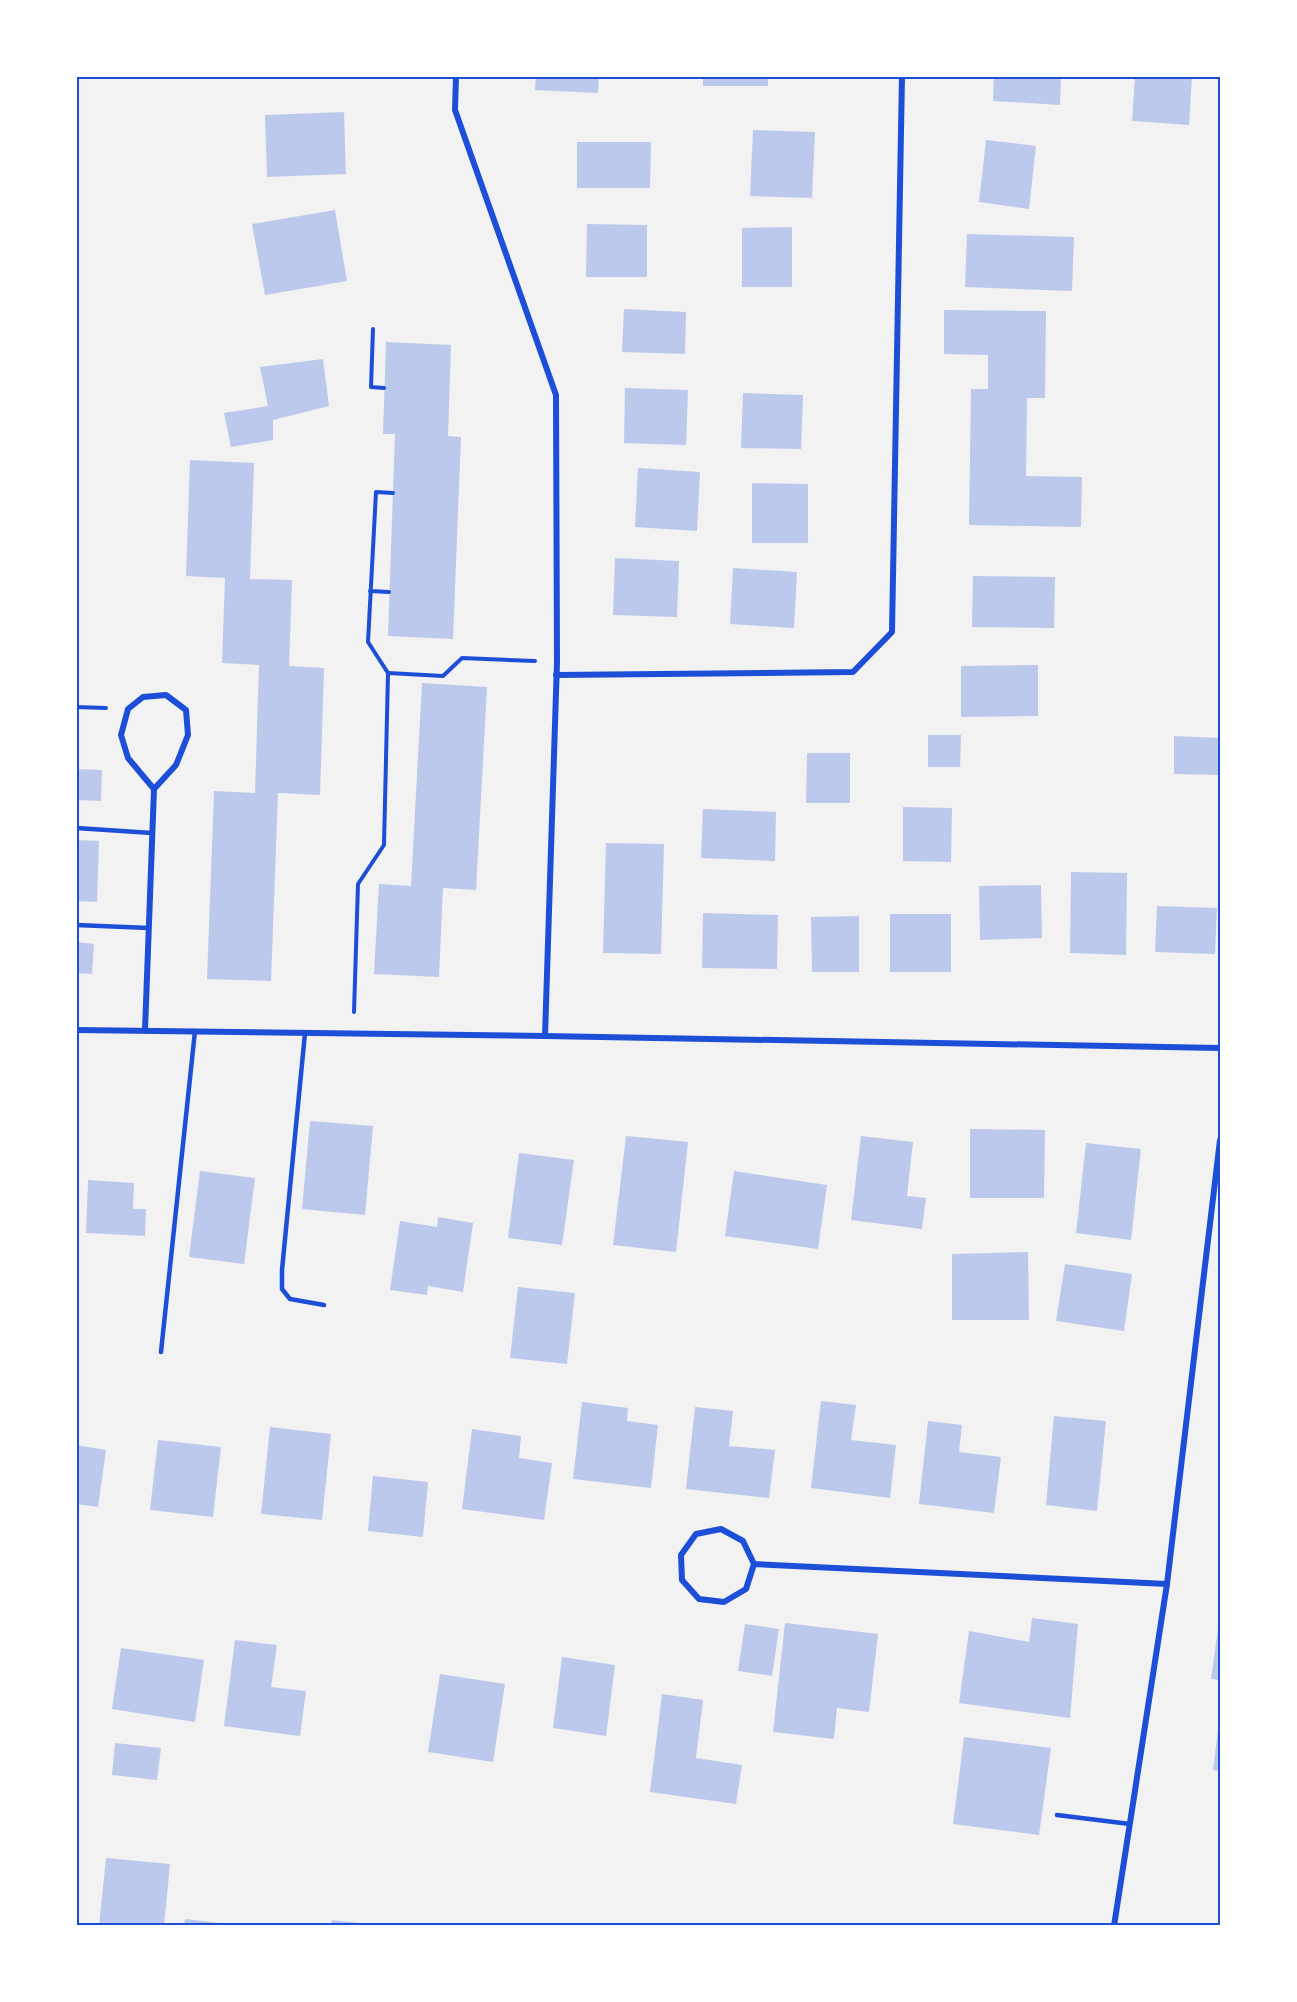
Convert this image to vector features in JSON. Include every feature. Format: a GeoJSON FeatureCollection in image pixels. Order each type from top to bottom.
{"type":"FeatureCollection","features":[{"type":"Feature","properties":{"kind":"street"},"geometry":{"type":"LineString","coordinates":[[456,76],[455,110],[556,395],[557,662],[545,1036]]}},
{"type":"Feature","properties":{"kind":"street"},"geometry":{"type":"LineString","coordinates":[[556,675],[853,672],[892,632],[902,76]]}},
{"type":"Feature","properties":{"kind":"street"},"geometry":{"type":"LineString","coordinates":[[145,1030],[154,789],[176,765],[188,735],[186,710],[166,695],[143,697],[128,709],[121,735],[128,758],[154,789]]}},
{"type":"Feature","properties":{"kind":"street"},"geometry":{"type":"LineString","coordinates":[[76,1030],[1221,1048]]}},
{"type":"Feature","properties":{"kind":"street"},"geometry":{"type":"LineString","coordinates":[[1114,1926],[1167,1584],[1221,1140]]}},
{"type":"Feature","properties":{"kind":"street"},"geometry":{"type":"LineString","coordinates":[[721,1529],[743,1541],[754,1564],[746,1589],[724,1602],[699,1599],[682,1581],[681,1555],[696,1534],[721,1529]]}},
{"type":"Feature","properties":{"kind":"street"},"geometry":{"type":"LineString","coordinates":[[754,1564],[1167,1584]]}},
{"type":"Feature","properties":{"kind":"lane"},"geometry":{"type":"LineString","coordinates":[[76,828],[152,833]]}},
{"type":"Feature","properties":{"kind":"lane"},"geometry":{"type":"LineString","coordinates":[[76,925],[149,927]]}},
{"type":"Feature","properties":{"kind":"lane"},"geometry":{"type":"LineString","coordinates":[[161,1352],[195,1031]]}},
{"type":"Feature","properties":{"kind":"lane"},"geometry":{"type":"LineString","coordinates":[[305,1033],[282,1289],[290,1299],[324,1305]]}},
{"type":"Feature","properties":{"kind":"lane"},"geometry":{"type":"LineString","coordinates":[[1057,1815],[1130,1824]]}},
{"type":"Feature","properties":{"kind":"path"},"geometry":{"type":"LineString","coordinates":[[373,329],[370,387],[384,388]]}},
{"type":"Feature","properties":{"kind":"path"},"geometry":{"type":"LineString","coordinates":[[354,1034],[358,884],[384,845],[388,674],[368,642],[376,492],[393,493]]}},
{"type":"Feature","properties":{"kind":"path"},"geometry":{"type":"LineString","coordinates":[[370,591],[389,592]]}},
{"type":"Feature","properties":{"kind":"path"},"geometry":{"type":"LineString","coordinates":[[388,674],[443,676],[462,658],[557,662]]}},
{"type":"Feature","properties":{"kind":"building"},"geometry":{"type":"Polygon","coordinates":[[[536,76],[599,76],[598,93],[535,90],[536,76]]]}},
{"type":"Feature","properties":{"kind":"building"},"geometry":{"type":"Polygon","coordinates":[[[703,76],[768,76],[768,86],[703,86],[703,76]]]}},
{"type":"Feature","properties":{"kind":"building"},"geometry":{"type":"Polygon","coordinates":[[[994,76],[1061,76],[1060,105],[993,101],[994,76]]]}},
{"type":"Feature","properties":{"kind":"building"},"geometry":{"type":"Polygon","coordinates":[[[1135,76],[1192,76],[1189,125],[1132,121],[1135,76]]]}},
{"type":"Feature","properties":{"kind":"building"},"geometry":{"type":"Polygon","coordinates":[[[344,112],[346,174],[267,177],[265,115],[344,112]]]}},
{"type":"Feature","properties":{"kind":"building"},"geometry":{"type":"Polygon","coordinates":[[[753,130],[815,132],[812,198],[750,196],[753,130]]]}},
{"type":"Feature","properties":{"kind":"building"},"geometry":{"type":"Polygon","coordinates":[[[986,140],[1036,146],[1029,209],[979,202],[986,140]]]}},
{"type":"Feature","properties":{"kind":"building"},"geometry":{"type":"Polygon","coordinates":[[[577,142],[651,142],[650,188],[577,188],[577,142]]]}},
{"type":"Feature","properties":{"kind":"building"},"geometry":{"type":"Polygon","coordinates":[[[335,210],[347,281],[265,295],[252,224],[335,210]]]}},
{"type":"Feature","properties":{"kind":"building"},"geometry":{"type":"Polygon","coordinates":[[[587,224],[647,225],[647,277],[586,277],[587,224]]]}},
{"type":"Feature","properties":{"kind":"building"},"geometry":{"type":"Polygon","coordinates":[[[792,227],[792,287],[742,287],[742,228],[792,227]]]}},
{"type":"Feature","properties":{"kind":"building"},"geometry":{"type":"Polygon","coordinates":[[[967,234],[1074,237],[1072,291],[965,287],[967,234]]]}},
{"type":"Feature","properties":{"kind":"building"},"geometry":{"type":"Polygon","coordinates":[[[624,309],[686,312],[685,354],[622,352],[624,309]]]}},
{"type":"Feature","properties":{"kind":"building"},"geometry":{"type":"Polygon","coordinates":[[[944,310],[1046,311],[1045,398],[1027,398],[1026,476],[1082,477],[1081,527],[969,525],[971,389],[988,389],[988,355],[944,354],[944,310]]]}},
{"type":"Feature","properties":{"kind":"building"},"geometry":{"type":"Polygon","coordinates":[[[386,342],[451,345],[448,436],[461,437],[453,639],[388,636],[395,434],[383,434],[386,342]]]}},
{"type":"Feature","properties":{"kind":"building"},"geometry":{"type":"Polygon","coordinates":[[[323,359],[329,406],[273,420],[273,440],[231,447],[224,413],[268,406],[260,367],[323,359]]]}},
{"type":"Feature","properties":{"kind":"building"},"geometry":{"type":"Polygon","coordinates":[[[625,388],[688,390],[686,445],[624,443],[625,388]]]}},
{"type":"Feature","properties":{"kind":"building"},"geometry":{"type":"Polygon","coordinates":[[[743,393],[803,395],[801,449],[741,448],[743,393]]]}},
{"type":"Feature","properties":{"kind":"building"},"geometry":{"type":"Polygon","coordinates":[[[190,460],[254,463],[250,579],[292,580],[289,666],[324,668],[320,795],[278,793],[271,981],[207,979],[214,791],[255,793],[259,665],[222,663],[225,578],[186,576],[190,460]]]}},
{"type":"Feature","properties":{"kind":"building"},"geometry":{"type":"Polygon","coordinates":[[[638,468],[700,472],[697,531],[635,527],[638,468]]]}},
{"type":"Feature","properties":{"kind":"building"},"geometry":{"type":"Polygon","coordinates":[[[752,483],[808,484],[808,543],[752,543],[752,483]]]}},
{"type":"Feature","properties":{"kind":"building"},"geometry":{"type":"Polygon","coordinates":[[[615,558],[679,561],[677,617],[613,615],[615,558]]]}},
{"type":"Feature","properties":{"kind":"building"},"geometry":{"type":"Polygon","coordinates":[[[733,568],[797,572],[794,628],[730,624],[733,568]]]}},
{"type":"Feature","properties":{"kind":"building"},"geometry":{"type":"Polygon","coordinates":[[[973,576],[1055,577],[1054,628],[972,627],[973,576]]]}},
{"type":"Feature","properties":{"kind":"building"},"geometry":{"type":"Polygon","coordinates":[[[1038,665],[1038,716],[961,717],[961,666],[1038,665]]]}},
{"type":"Feature","properties":{"kind":"building"},"geometry":{"type":"Polygon","coordinates":[[[422,683],[487,687],[476,890],[443,888],[439,977],[374,974],[379,884],[411,886],[422,683]]]}},
{"type":"Feature","properties":{"kind":"building"},"geometry":{"type":"Polygon","coordinates":[[[928,735],[961,735],[960,767],[928,767],[928,735]]]}},
{"type":"Feature","properties":{"kind":"building"},"geometry":{"type":"Polygon","coordinates":[[[1174,736],[1220,738],[1220,775],[1174,774],[1174,736]]]}},
{"type":"Feature","properties":{"kind":"building"},"geometry":{"type":"Polygon","coordinates":[[[807,753],[850,753],[850,803],[806,803],[807,753]]]}},
{"type":"Feature","properties":{"kind":"building"},"geometry":{"type":"Polygon","coordinates":[[[76,769],[102,770],[101,801],[76,800],[76,769]]]}},
{"type":"Feature","properties":{"kind":"building"},"geometry":{"type":"Polygon","coordinates":[[[903,807],[952,808],[951,862],[903,861],[903,807]]]}},
{"type":"Feature","properties":{"kind":"building"},"geometry":{"type":"Polygon","coordinates":[[[703,809],[776,812],[775,861],[701,858],[703,809]]]}},
{"type":"Feature","properties":{"kind":"building"},"geometry":{"type":"Polygon","coordinates":[[[76,840],[99,841],[97,902],[76,901],[76,840]]]}},
{"type":"Feature","properties":{"kind":"building"},"geometry":{"type":"Polygon","coordinates":[[[606,843],[664,844],[661,954],[603,953],[606,843]]]}},
{"type":"Feature","properties":{"kind":"building"},"geometry":{"type":"Polygon","coordinates":[[[1071,872],[1127,873],[1126,955],[1070,953],[1071,872]]]}},
{"type":"Feature","properties":{"kind":"building"},"geometry":{"type":"Polygon","coordinates":[[[1041,885],[1042,938],[980,940],[979,886],[1041,885]]]}},
{"type":"Feature","properties":{"kind":"building"},"geometry":{"type":"Polygon","coordinates":[[[1157,906],[1217,908],[1215,954],[1155,952],[1157,906]]]}},
{"type":"Feature","properties":{"kind":"building"},"geometry":{"type":"Polygon","coordinates":[[[703,913],[778,915],[777,969],[702,968],[703,913]]]}},
{"type":"Feature","properties":{"kind":"building"},"geometry":{"type":"Polygon","coordinates":[[[890,914],[951,914],[951,972],[890,972],[890,914]]]}},
{"type":"Feature","properties":{"kind":"building"},"geometry":{"type":"Polygon","coordinates":[[[859,916],[859,972],[812,972],[811,917],[859,916]]]}},
{"type":"Feature","properties":{"kind":"building"},"geometry":{"type":"Polygon","coordinates":[[[76,942],[94,944],[92,974],[76,973],[76,942]]]}},
{"type":"Feature","properties":{"kind":"building"},"geometry":{"type":"Polygon","coordinates":[[[310,1121],[373,1126],[365,1215],[302,1209],[310,1121]]]}},
{"type":"Feature","properties":{"kind":"building"},"geometry":{"type":"Polygon","coordinates":[[[970,1129],[1045,1130],[1044,1198],[970,1198],[970,1129]]]}},
{"type":"Feature","properties":{"kind":"building"},"geometry":{"type":"Polygon","coordinates":[[[626,1136],[688,1142],[676,1252],[613,1245],[626,1136]]]}},
{"type":"Feature","properties":{"kind":"building"},"geometry":{"type":"Polygon","coordinates":[[[861,1136],[913,1142],[907,1196],[926,1198],[922,1229],[851,1220],[861,1136]]]}},
{"type":"Feature","properties":{"kind":"building"},"geometry":{"type":"Polygon","coordinates":[[[1086,1143],[1141,1149],[1131,1240],[1076,1233],[1086,1143]]]}},
{"type":"Feature","properties":{"kind":"building"},"geometry":{"type":"Polygon","coordinates":[[[519,1153],[574,1160],[562,1245],[508,1238],[519,1153]]]}},
{"type":"Feature","properties":{"kind":"building"},"geometry":{"type":"Polygon","coordinates":[[[200,1171],[255,1178],[244,1264],[189,1257],[200,1171]]]}},
{"type":"Feature","properties":{"kind":"building"},"geometry":{"type":"Polygon","coordinates":[[[734,1171],[827,1185],[818,1249],[725,1236],[734,1171]]]}},
{"type":"Feature","properties":{"kind":"building"},"geometry":{"type":"Polygon","coordinates":[[[88,1180],[134,1183],[133,1209],[146,1209],[145,1236],[86,1233],[88,1180]]]}},
{"type":"Feature","properties":{"kind":"building"},"geometry":{"type":"Polygon","coordinates":[[[438,1217],[473,1223],[463,1292],[428,1286],[427,1295],[390,1290],[400,1221],[437,1227],[438,1217]]]}},
{"type":"Feature","properties":{"kind":"building"},"geometry":{"type":"Polygon","coordinates":[[[1028,1252],[1029,1320],[952,1320],[952,1254],[1028,1252]]]}},
{"type":"Feature","properties":{"kind":"building"},"geometry":{"type":"Polygon","coordinates":[[[1065,1264],[1132,1274],[1124,1331],[1056,1321],[1065,1264]]]}},
{"type":"Feature","properties":{"kind":"building"},"geometry":{"type":"Polygon","coordinates":[[[518,1287],[575,1293],[567,1364],[510,1358],[518,1287]]]}},
{"type":"Feature","properties":{"kind":"building"},"geometry":{"type":"Polygon","coordinates":[[[821,1401],[856,1405],[851,1440],[896,1445],[890,1498],[811,1488],[821,1401]]]}},
{"type":"Feature","properties":{"kind":"building"},"geometry":{"type":"Polygon","coordinates":[[[582,1402],[628,1408],[627,1421],[658,1425],[651,1488],[573,1479],[582,1402]]]}},
{"type":"Feature","properties":{"kind":"building"},"geometry":{"type":"Polygon","coordinates":[[[695,1407],[733,1411],[729,1446],[775,1450],[769,1498],[686,1489],[695,1407]]]}},
{"type":"Feature","properties":{"kind":"building"},"geometry":{"type":"Polygon","coordinates":[[[1054,1416],[1106,1421],[1097,1511],[1046,1505],[1054,1416]]]}},
{"type":"Feature","properties":{"kind":"building"},"geometry":{"type":"Polygon","coordinates":[[[928,1421],[962,1425],[959,1452],[1001,1457],[994,1513],[919,1504],[928,1421]]]}},
{"type":"Feature","properties":{"kind":"building"},"geometry":{"type":"Polygon","coordinates":[[[270,1427],[331,1434],[322,1520],[261,1514],[270,1427]]]}},
{"type":"Feature","properties":{"kind":"building"},"geometry":{"type":"Polygon","coordinates":[[[472,1429],[521,1436],[519,1458],[552,1463],[544,1520],[462,1509],[472,1429]]]}},
{"type":"Feature","properties":{"kind":"building"},"geometry":{"type":"Polygon","coordinates":[[[158,1440],[221,1447],[213,1517],[150,1510],[158,1440]]]}},
{"type":"Feature","properties":{"kind":"building"},"geometry":{"type":"Polygon","coordinates":[[[76,1445],[106,1450],[98,1507],[76,1504],[76,1445]]]}},
{"type":"Feature","properties":{"kind":"building"},"geometry":{"type":"Polygon","coordinates":[[[373,1476],[428,1482],[423,1537],[368,1531],[373,1476]]]}},
{"type":"Feature","properties":{"kind":"building"},"geometry":{"type":"Polygon","coordinates":[[[1032,1618],[1078,1624],[1070,1718],[959,1703],[969,1631],[1029,1642],[1032,1618]]]}},
{"type":"Feature","properties":{"kind":"building"},"geometry":{"type":"Polygon","coordinates":[[[1220,1622],[1220,1680],[1211,1679],[1220,1622]]]}},
{"type":"Feature","properties":{"kind":"building"},"geometry":{"type":"Polygon","coordinates":[[[785,1623],[878,1634],[869,1712],[837,1708],[834,1739],[773,1732],[785,1623]]]}},
{"type":"Feature","properties":{"kind":"building"},"geometry":{"type":"Polygon","coordinates":[[[745,1624],[779,1629],[772,1676],[738,1671],[745,1624]]]}},
{"type":"Feature","properties":{"kind":"building"},"geometry":{"type":"Polygon","coordinates":[[[235,1640],[277,1645],[271,1687],[306,1691],[300,1736],[224,1726],[235,1640]]]}},
{"type":"Feature","properties":{"kind":"building"},"geometry":{"type":"Polygon","coordinates":[[[121,1648],[204,1660],[195,1722],[112,1709],[121,1648]]]}},
{"type":"Feature","properties":{"kind":"building"},"geometry":{"type":"Polygon","coordinates":[[[562,1657],[615,1665],[606,1736],[553,1728],[562,1657]]]}},
{"type":"Feature","properties":{"kind":"building"},"geometry":{"type":"Polygon","coordinates":[[[440,1674],[505,1684],[493,1762],[428,1752],[440,1674]]]}},
{"type":"Feature","properties":{"kind":"building"},"geometry":{"type":"Polygon","coordinates":[[[662,1694],[703,1700],[696,1758],[742,1765],[736,1804],[650,1792],[662,1694]]]}},
{"type":"Feature","properties":{"kind":"building"},"geometry":{"type":"Polygon","coordinates":[[[1220,1722],[1220,1771],[1213,1770],[1220,1722]]]}},
{"type":"Feature","properties":{"kind":"building"},"geometry":{"type":"Polygon","coordinates":[[[964,1737],[1051,1748],[1039,1835],[953,1824],[964,1737]]]}},
{"type":"Feature","properties":{"kind":"building"},"geometry":{"type":"Polygon","coordinates":[[[115,1743],[161,1748],[157,1780],[112,1775],[115,1743]]]}},
{"type":"Feature","properties":{"kind":"building"},"geometry":{"type":"Polygon","coordinates":[[[106,1858],[170,1864],[164,1926],[99,1926],[106,1858]]]}},
{"type":"Feature","properties":{"kind":"building"},"geometry":{"type":"Polygon","coordinates":[[[185,1919],[228,1924],[228,1926],[184,1926],[185,1919]]]}},
{"type":"Feature","properties":{"kind":"building"},"geometry":{"type":"Polygon","coordinates":[[[332,1920],[370,1924],[370,1926],[331,1926],[332,1920]]]}}]}
